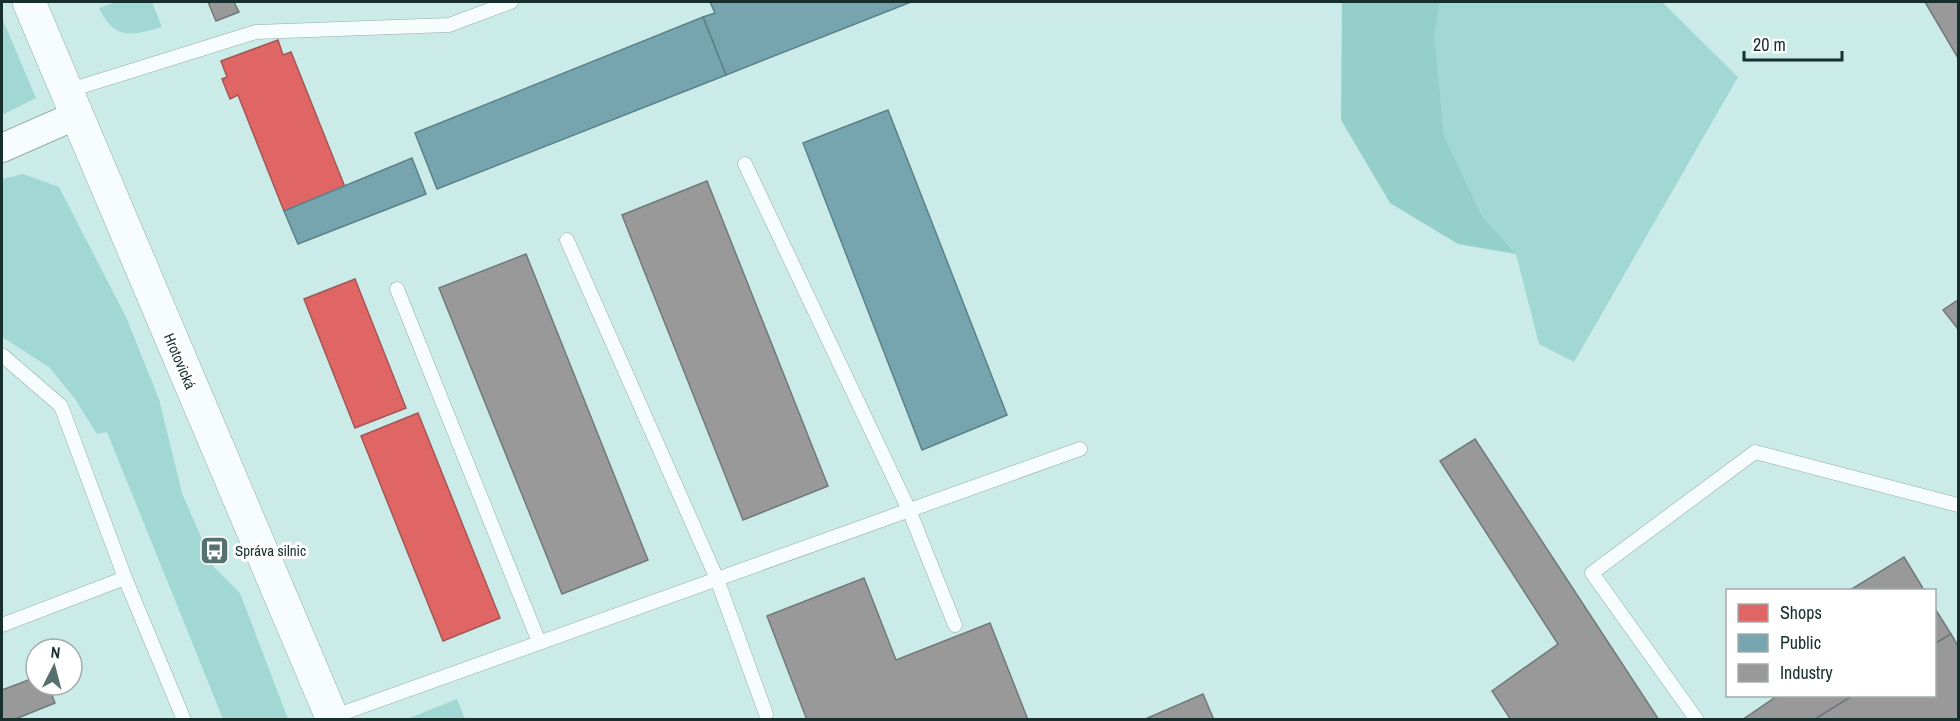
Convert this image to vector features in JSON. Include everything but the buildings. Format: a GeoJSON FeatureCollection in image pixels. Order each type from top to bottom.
{"type":"FeatureCollection","features":[{"type":"Feature","properties":{"kind":"main road","name":"Hrotovická"},"geometry":{"type":"LineString","coordinates":[[29,2],[332,718]]}},
{"type":"Feature","properties":{"kind":"street"},"geometry":{"type":"LineString","coordinates":[[2,148],[72,103]]}},
{"type":"Feature","properties":{"kind":"lane"},"geometry":{"type":"LineString","coordinates":[[72,103],[256,32],[449,25],[511,2]]}},
{"type":"Feature","properties":{"kind":"lane"},"geometry":{"type":"LineString","coordinates":[[745,164],[909,510],[955,625]]}},
{"type":"Feature","properties":{"kind":"lane"},"geometry":{"type":"LineString","coordinates":[[567,240],[717,579],[766,714]]}},
{"type":"Feature","properties":{"kind":"lane"},"geometry":{"type":"LineString","coordinates":[[397,289],[539,642]]}},
{"type":"Feature","properties":{"kind":"lane"},"geometry":{"type":"LineString","coordinates":[[2,355],[61,406],[125,578],[184,720]]}},
{"type":"Feature","properties":{"kind":"lane"},"geometry":{"type":"LineString","coordinates":[[332,718],[1080,449]]}},
{"type":"Feature","properties":{"kind":"lane"},"geometry":{"type":"LineString","coordinates":[[1697,720],[1592,573],[1755,452],[1959,505]]}},
{"type":"Feature","properties":{"kind":"lane"},"geometry":{"type":"LineString","coordinates":[[2,626],[125,578]]}},
{"type":"Feature","properties":{"kind":"shaded area"},"geometry":{"type":"Polygon","coordinates":[[[116,2],[152,2],[162,27],[133,33],[118,30],[111,26],[99,8],[116,2]]]}},
{"type":"Feature","properties":{"kind":"shaded area"},"geometry":{"type":"Polygon","coordinates":[[[1342,2],[1440,2],[1434,35],[1444,135],[1482,216],[1516,254],[1458,244],[1390,203],[1341,120],[1342,2]]]}},
{"type":"Feature","properties":{"kind":"shaded area"},"geometry":{"type":"Polygon","coordinates":[[[1440,2],[1662,2],[1738,77],[1574,362],[1539,344],[1516,254],[1482,216],[1444,135],[1433,35],[1440,2]]]}},
{"type":"Feature","properties":{"kind":"shaded area"},"geometry":{"type":"Polygon","coordinates":[[[2,18],[36,98],[2,115],[2,18]]]}},
{"type":"Feature","properties":{"kind":"shaded area"},"geometry":{"type":"Polygon","coordinates":[[[23,174],[59,187],[126,317],[159,399],[182,493],[214,567],[240,593],[288,719],[223,719],[107,432],[97,434],[75,399],[49,367],[2,337],[2,179],[23,174]]]}},
{"type":"Feature","properties":{"kind":"shaded area"},"geometry":{"type":"Polygon","coordinates":[[[457,699],[465,719],[407,719],[457,699]]]}},
{"type":"Feature","properties":{"kind":"place","name":"Správa silnic"},"geometry":{"type":"Point","coordinates":[214,550]}}]}
